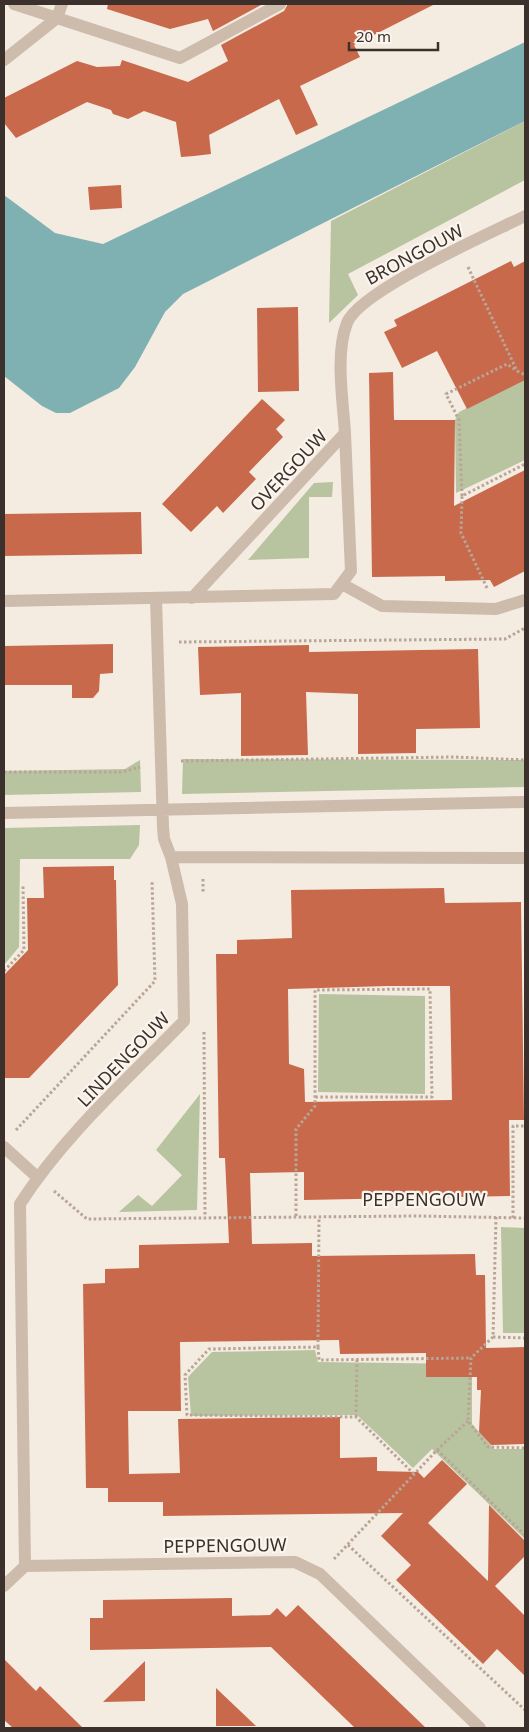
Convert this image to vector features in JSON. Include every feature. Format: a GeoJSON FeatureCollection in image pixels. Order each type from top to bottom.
{"type":"FeatureCollection","features":[{"type":"Feature","properties":{"kind":"street"},"geometry":{"type":"LineString","coordinates":[[14,4],[180,58],[280,4]]}},
{"type":"Feature","properties":{"kind":"street"},"geometry":{"type":"LineString","coordinates":[[4,60],[57,18],[62,4]]}},
{"type":"Feature","properties":{"kind":"street","name":"BRONGOUW"},"geometry":{"type":"LineString","coordinates":[[346,433],[342,339],[347,321],[359,306],[386,286],[525,216]]}},
{"type":"Feature","properties":{"kind":"street","name":"OVERGOUW"},"geometry":{"type":"LineString","coordinates":[[342,584],[351,571],[346,433]]}},
{"type":"Feature","properties":{"kind":"street","name":"OVERGOUW"},"geometry":{"type":"LineString","coordinates":[[192,598],[346,433]]}},
{"type":"Feature","properties":{"kind":"street"},"geometry":{"type":"LineString","coordinates":[[4,601],[334,594],[342,584],[382,606],[496,609],[525,600]]}},
{"type":"Feature","properties":{"kind":"street"},"geometry":{"type":"LineString","coordinates":[[156,599],[164,839],[171,857],[525,858]]}},
{"type":"Feature","properties":{"kind":"street"},"geometry":{"type":"LineString","coordinates":[[4,813],[525,802]]}},
{"type":"Feature","properties":{"kind":"street","name":"LINDENGOUW"},"geometry":{"type":"LineString","coordinates":[[25,1566],[20,1204],[37,1177],[184,1021],[182,904],[171,857]]}},
{"type":"Feature","properties":{"kind":"street"},"geometry":{"type":"LineString","coordinates":[[7,1142],[37,1177]]}},
{"type":"Feature","properties":{"kind":"street","name":"PEPPENGOUW"},"geometry":{"type":"LineString","coordinates":[[25,1566],[296,1562],[320,1574],[480,1728]]}},
{"type":"Feature","properties":{"kind":"street"},"geometry":{"type":"LineString","coordinates":[[4,1586],[25,1566]]}},
{"type":"Feature","properties":{"kind":"path"},"geometry":{"type":"LineString","coordinates":[[460,249],[518,371]]}},
{"type":"Feature","properties":{"kind":"path"},"geometry":{"type":"LineString","coordinates":[[496,609],[461,533],[462,496],[459,420],[446,394],[507,364],[525,375]]}},
{"type":"Feature","properties":{"kind":"path"},"geometry":{"type":"LineString","coordinates":[[462,496],[525,464]]}},
{"type":"Feature","properties":{"kind":"path"},"geometry":{"type":"LineString","coordinates":[[157,642],[505,639],[525,628]]}},
{"type":"Feature","properties":{"kind":"path"},"geometry":{"type":"LineString","coordinates":[[4,772],[122,772],[161,762],[454,758],[525,760]]}},
{"type":"Feature","properties":{"kind":"path"},"geometry":{"type":"LineString","coordinates":[[203,857],[204,897]]}},
{"type":"Feature","properties":{"kind":"path"},"geometry":{"type":"LineString","coordinates":[[7,1142],[155,981],[152,877]]}},
{"type":"Feature","properties":{"kind":"path"},"geometry":{"type":"LineString","coordinates":[[4,971],[24,950],[23,885]]}},
{"type":"Feature","properties":{"kind":"path"},"geometry":{"type":"LineString","coordinates":[[296,1216],[296,1128],[315,1106],[315,1097],[315,990],[430,989],[432,1097],[315,1097]]}},
{"type":"Feature","properties":{"kind":"path"},"geometry":{"type":"LineString","coordinates":[[204,1027],[205,1216]]}},
{"type":"Feature","properties":{"kind":"path"},"geometry":{"type":"LineString","coordinates":[[512,1218],[513,1126],[525,1126]]}},
{"type":"Feature","properties":{"kind":"path","name":"PEPPENGOUW"},"geometry":{"type":"LineString","coordinates":[[37,1177],[87,1218],[205,1216],[525,1218]]}},
{"type":"Feature","properties":{"kind":"path"},"geometry":{"type":"LineString","coordinates":[[318,1216],[319,1360],[471,1358]]}},
{"type":"Feature","properties":{"kind":"path"},"geometry":{"type":"LineString","coordinates":[[496,1217],[493,1337],[471,1358],[468,1421],[488,1447],[525,1448]]}},
{"type":"Feature","properties":{"kind":"path"},"geometry":{"type":"LineString","coordinates":[[493,1337],[525,1338]]}},
{"type":"Feature","properties":{"kind":"path"},"geometry":{"type":"LineString","coordinates":[[318,1347],[209,1349],[184,1375],[188,1414],[356,1416],[414,1474]]}},
{"type":"Feature","properties":{"kind":"path"},"geometry":{"type":"LineString","coordinates":[[356,1416],[357,1358]]}},
{"type":"Feature","properties":{"kind":"path"},"geometry":{"type":"LineString","coordinates":[[320,1574],[437,1450],[468,1421]]}},
{"type":"Feature","properties":{"kind":"path"},"geometry":{"type":"LineString","coordinates":[[437,1450],[525,1534]]}},
{"type":"Feature","properties":{"kind":"path"},"geometry":{"type":"LineString","coordinates":[[348,1545],[525,1710]]}},
{"type":"Feature","properties":{"kind":"green space"},"geometry":{"type":"Polygon","coordinates":[[[525,121],[525,180],[348,274],[358,295],[329,323],[331,221],[525,121]]]}},
{"type":"Feature","properties":{"kind":"green space"},"geometry":{"type":"Polygon","coordinates":[[[525,379],[525,460],[456,493],[455,420],[459,412],[525,379]]]}},
{"type":"Feature","properties":{"kind":"green space"},"geometry":{"type":"Polygon","coordinates":[[[333,482],[332,497],[309,497],[309,558],[248,560],[314,483],[333,482]]]}},
{"type":"Feature","properties":{"kind":"green space"},"geometry":{"type":"Polygon","coordinates":[[[183,759],[525,760],[525,787],[182,794],[183,759]]]}},
{"type":"Feature","properties":{"kind":"green space"},"geometry":{"type":"Polygon","coordinates":[[[140,760],[141,792],[4,795],[4,771],[125,769],[140,760]]]}},
{"type":"Feature","properties":{"kind":"green space"},"geometry":{"type":"Polygon","coordinates":[[[140,825],[139,845],[130,859],[20,859],[19,947],[4,965],[4,828],[140,825]]]}},
{"type":"Feature","properties":{"kind":"green space"},"geometry":{"type":"Polygon","coordinates":[[[319,994],[425,996],[425,1094],[318,1092],[319,994]]]}},
{"type":"Feature","properties":{"kind":"green space"},"geometry":{"type":"Polygon","coordinates":[[[200,1094],[197,1210],[119,1212],[138,1195],[152,1206],[182,1175],[156,1150],[200,1094]]]}},
{"type":"Feature","properties":{"kind":"green space"},"geometry":{"type":"Polygon","coordinates":[[[501,1227],[525,1228],[525,1333],[503,1333],[501,1227]]]}},
{"type":"Feature","properties":{"kind":"green space"},"geometry":{"type":"Polygon","coordinates":[[[315,1350],[318,1362],[472,1364],[472,1424],[494,1449],[525,1449],[525,1539],[432,1449],[413,1468],[357,1415],[191,1416],[188,1377],[212,1352],[315,1350]]]}},
{"type":"Feature","properties":{"kind":"water"},"geometry":{"type":"Polygon","coordinates":[[[525,42],[525,121],[183,294],[165,312],[135,367],[119,388],[70,413],[56,413],[42,406],[4,376],[4,195],[55,233],[103,244],[525,42]]]}},
{"type":"Feature","properties":{"kind":"building"},"geometry":{"type":"Polygon","coordinates":[[[108,4],[263,4],[213,31],[208,19],[170,29],[107,9],[108,4]]]}},
{"type":"Feature","properties":{"kind":"building"},"geometry":{"type":"Polygon","coordinates":[[[288,4],[435,4],[354,45],[360,57],[300,86],[318,125],[296,135],[279,99],[209,135],[211,154],[194,156],[181,157],[176,122],[144,111],[128,119],[113,114],[111,110],[87,102],[16,138],[4,123],[4,98],[77,61],[97,67],[120,66],[122,60],[188,82],[228,61],[221,45],[284,11],[288,4]]]}},
{"type":"Feature","properties":{"kind":"building"},"geometry":{"type":"Polygon","coordinates":[[[121,185],[122,208],[90,210],[88,187],[121,185]]]}},
{"type":"Feature","properties":{"kind":"building"},"geometry":{"type":"Polygon","coordinates":[[[511,261],[514,267],[525,261],[525,380],[467,409],[437,351],[402,368],[384,332],[397,326],[394,320],[511,261]]]}},
{"type":"Feature","properties":{"kind":"building"},"geometry":{"type":"Polygon","coordinates":[[[298,307],[299,391],[258,392],[257,308],[298,307]]]}},
{"type":"Feature","properties":{"kind":"building"},"geometry":{"type":"Polygon","coordinates":[[[393,372],[394,420],[455,420],[454,506],[525,470],[525,571],[494,587],[490,580],[445,581],[445,576],[372,577],[369,373],[393,372]]]}},
{"type":"Feature","properties":{"kind":"building"},"geometry":{"type":"Polygon","coordinates":[[[262,399],[285,420],[276,429],[283,437],[249,472],[256,479],[223,513],[217,506],[191,532],[162,504],[262,399]]]}},
{"type":"Feature","properties":{"kind":"building"},"geometry":{"type":"Polygon","coordinates":[[[141,512],[142,554],[4,556],[4,514],[141,512]]]}},
{"type":"Feature","properties":{"kind":"building"},"geometry":{"type":"Polygon","coordinates":[[[113,644],[113,673],[100,674],[99,691],[93,698],[72,698],[72,685],[4,685],[4,646],[113,644]]]}},
{"type":"Feature","properties":{"kind":"building"},"geometry":{"type":"Polygon","coordinates":[[[309,645],[309,652],[478,649],[480,728],[416,729],[416,753],[358,754],[358,694],[306,692],[308,755],[241,756],[241,693],[200,695],[198,647],[309,645]]]}},
{"type":"Feature","properties":{"kind":"building"},"geometry":{"type":"Polygon","coordinates":[[[114,866],[114,880],[116,880],[118,985],[29,1078],[4,1078],[4,975],[28,950],[27,898],[44,898],[43,867],[114,866]]]}},
{"type":"Feature","properties":{"kind":"building"},"geometry":{"type":"Polygon","coordinates":[[[444,888],[445,903],[521,902],[524,1120],[509,1120],[510,1196],[304,1200],[304,1172],[250,1173],[252,1244],[312,1243],[312,1256],[475,1254],[476,1275],[485,1275],[486,1348],[525,1347],[525,1444],[491,1445],[479,1432],[481,1390],[477,1390],[477,1377],[426,1377],[426,1353],[340,1354],[339,1340],[180,1342],[181,1411],[128,1411],[129,1474],[180,1473],[178,1419],[340,1417],[340,1458],[377,1457],[377,1471],[418,1472],[424,1478],[442,1460],[467,1484],[428,1523],[488,1581],[489,1505],[525,1541],[525,1556],[495,1586],[525,1616],[525,1676],[497,1649],[483,1664],[396,1580],[411,1565],[381,1536],[403,1513],[163,1516],[163,1502],[108,1502],[108,1488],[86,1488],[83,1284],[105,1283],[105,1269],[139,1268],[139,1245],[229,1243],[225,1158],[219,1158],[216,954],[237,954],[237,940],[292,938],[291,890],[444,888]],[[450,986],[288,989],[289,1064],[304,1069],[305,1102],[452,1100],[450,986]]]}},
{"type":"Feature","properties":{"kind":"building"},"geometry":{"type":"Polygon","coordinates":[[[232,1598],[232,1616],[270,1615],[277,1608],[286,1617],[298,1605],[426,1728],[355,1728],[271,1647],[90,1650],[90,1618],[103,1618],[103,1600],[232,1598]]]}},
{"type":"Feature","properties":{"kind":"building"},"geometry":{"type":"Polygon","coordinates":[[[4,1659],[36,1691],[40,1686],[83,1728],[13,1728],[4,1720],[4,1659]]]}},
{"type":"Feature","properties":{"kind":"building"},"geometry":{"type":"Polygon","coordinates":[[[145,1661],[145,1701],[103,1702],[145,1661]]]}},
{"type":"Feature","properties":{"kind":"building"},"geometry":{"type":"Polygon","coordinates":[[[216,1688],[256,1726],[216,1726],[216,1688]]]}}]}
